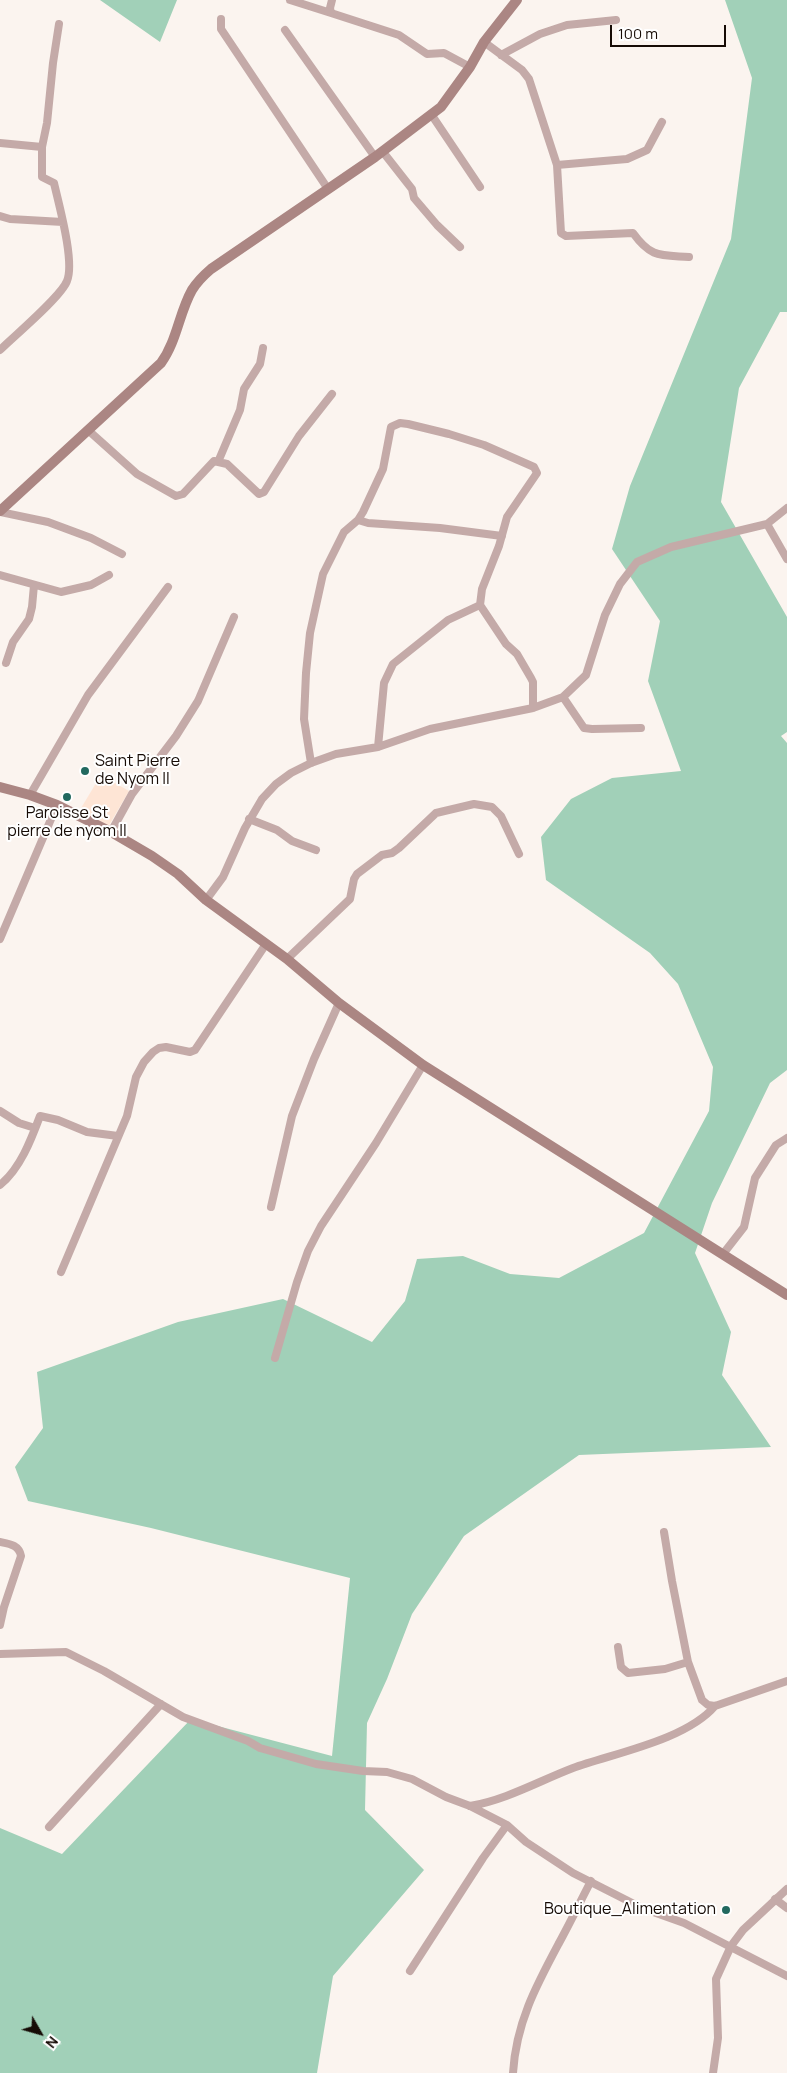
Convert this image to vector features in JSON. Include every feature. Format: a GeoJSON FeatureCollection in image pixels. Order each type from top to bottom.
{"type":"FeatureCollection","features":[{"type":"Feature","properties":{"kind":"main road"},"geometry":{"type":"LineString","coordinates":[[0,511],[161,363],[171,346],[192,289],[211,269],[379,155],[441,107],[470,67],[484,42],[516,0]]}},
{"type":"Feature","properties":{"kind":"main road"},"geometry":{"type":"LineString","coordinates":[[0,788],[30,795],[57,805],[111,832],[178,874],[206,900],[287,959],[339,1003],[423,1065],[787,1295]]}},
{"type":"Feature","properties":{"kind":"street"},"geometry":{"type":"LineString","coordinates":[[290,0],[399,35],[427,54],[444,54],[470,67]]}},
{"type":"Feature","properties":{"kind":"street"},"geometry":{"type":"LineString","coordinates":[[331,13],[332,0]]}},
{"type":"Feature","properties":{"kind":"street"},"geometry":{"type":"LineString","coordinates":[[220,19],[221,28],[328,189]]}},
{"type":"Feature","properties":{"kind":"street"},"geometry":{"type":"LineString","coordinates":[[501,55],[540,34],[567,26],[616,20]]}},
{"type":"Feature","properties":{"kind":"street"},"geometry":{"type":"LineString","coordinates":[[0,350],[58,294],[67,281],[69,265],[63,222],[54,183],[42,177],[42,147],[47,123],[59,24]]}},
{"type":"Feature","properties":{"kind":"street"},"geometry":{"type":"LineString","coordinates":[[285,30],[379,155],[412,190],[414,198],[437,225],[460,247]]}},
{"type":"Feature","properties":{"kind":"street"},"geometry":{"type":"LineString","coordinates":[[484,42],[522,70],[529,79],[557,165],[560,229],[564,235],[633,233],[642,246],[654,254],[689,257]]}},
{"type":"Feature","properties":{"kind":"street"},"geometry":{"type":"LineString","coordinates":[[431,114],[480,188]]}},
{"type":"Feature","properties":{"kind":"street"},"geometry":{"type":"LineString","coordinates":[[557,165],[627,159],[647,150],[662,122]]}},
{"type":"Feature","properties":{"kind":"street"},"geometry":{"type":"LineString","coordinates":[[0,143],[42,147]]}},
{"type":"Feature","properties":{"kind":"street"},"geometry":{"type":"LineString","coordinates":[[0,216],[10,219],[63,222]]}},
{"type":"Feature","properties":{"kind":"street"},"geometry":{"type":"LineString","coordinates":[[218,462],[240,410],[244,389],[260,364],[263,348]]}},
{"type":"Feature","properties":{"kind":"street"},"geometry":{"type":"LineString","coordinates":[[89,431],[137,474],[176,496],[183,494],[214,461],[227,464],[257,493],[261,494],[308,424],[332,394]]}},
{"type":"Feature","properties":{"kind":"street"},"geometry":{"type":"LineString","coordinates":[[311,762],[304,719],[310,633],[325,567],[344,532],[358,520],[382,469],[391,427],[400,423],[470,440],[537,469],[536,477],[507,517],[502,536],[482,589],[480,605],[506,644],[517,654],[531,678],[533,682],[533,708]]}},
{"type":"Feature","properties":{"kind":"street"},"geometry":{"type":"LineString","coordinates":[[206,900],[223,877],[249,819],[262,799],[276,784],[311,762],[336,754],[378,748],[430,730],[533,708],[562,697],[586,675],[604,615],[620,584],[637,562],[671,547],[767,524],[787,508]]}},
{"type":"Feature","properties":{"kind":"street"},"geometry":{"type":"LineString","coordinates":[[0,511],[48,522],[91,538],[122,554]]}},
{"type":"Feature","properties":{"kind":"street"},"geometry":{"type":"LineString","coordinates":[[358,520],[368,523],[440,528],[502,536]]}},
{"type":"Feature","properties":{"kind":"street"},"geometry":{"type":"LineString","coordinates":[[767,524],[787,559]]}},
{"type":"Feature","properties":{"kind":"street"},"geometry":{"type":"LineString","coordinates":[[0,575],[62,592],[95,584],[109,576]]}},
{"type":"Feature","properties":{"kind":"street"},"geometry":{"type":"LineString","coordinates":[[6,663],[13,642],[29,619],[34,585]]}},
{"type":"Feature","properties":{"kind":"street"},"geometry":{"type":"LineString","coordinates":[[30,795],[88,695],[168,587]]}},
{"type":"Feature","properties":{"kind":"street"},"geometry":{"type":"LineString","coordinates":[[378,748],[384,683],[393,664],[448,620],[480,605]]}},
{"type":"Feature","properties":{"kind":"street"},"geometry":{"type":"LineString","coordinates":[[111,832],[132,794],[176,736],[198,701],[234,617]]}},
{"type":"Feature","properties":{"kind":"street"},"geometry":{"type":"LineString","coordinates":[[562,697],[584,728],[592,730],[640,728]]}},
{"type":"Feature","properties":{"kind":"street"},"geometry":{"type":"LineString","coordinates":[[287,959],[350,898],[357,874],[382,855],[392,853],[399,848],[436,813],[474,804],[492,807],[501,816],[519,854]]}},
{"type":"Feature","properties":{"kind":"street"},"geometry":{"type":"LineString","coordinates":[[0,939],[57,805]]}},
{"type":"Feature","properties":{"kind":"street"},"geometry":{"type":"LineString","coordinates":[[249,819],[277,830],[292,841],[316,850]]}},
{"type":"Feature","properties":{"kind":"street"},"geometry":{"type":"LineString","coordinates":[[61,1272],[126,1116],[136,1077],[144,1062],[153,1052],[160,1048],[166,1047],[190,1052],[195,1050],[266,944]]}},
{"type":"Feature","properties":{"kind":"street"},"geometry":{"type":"LineString","coordinates":[[271,1206],[292,1116],[314,1059],[339,1003]]}},
{"type":"Feature","properties":{"kind":"street"},"geometry":{"type":"LineString","coordinates":[[275,1358],[308,1251],[321,1226],[376,1143],[423,1065]]}},
{"type":"Feature","properties":{"kind":"street"},"geometry":{"type":"LineString","coordinates":[[0,1111],[19,1123],[35,1128]]}},
{"type":"Feature","properties":{"kind":"street"},"geometry":{"type":"LineString","coordinates":[[0,1185],[7,1179],[20,1159],[40,1116],[58,1120],[87,1132],[118,1136]]}},
{"type":"Feature","properties":{"kind":"street"},"geometry":{"type":"LineString","coordinates":[[723,1254],[744,1228],[755,1178],[776,1144],[787,1138]]}},
{"type":"Feature","properties":{"kind":"street"},"geometry":{"type":"LineString","coordinates":[[664,1532],[688,1662],[702,1700],[708,1705],[715,1706],[787,1681]]}},
{"type":"Feature","properties":{"kind":"street"},"geometry":{"type":"LineString","coordinates":[[0,1542],[13,1545],[20,1551],[0,1625]]}},
{"type":"Feature","properties":{"kind":"street"},"geometry":{"type":"LineString","coordinates":[[618,1647],[621,1667],[628,1673],[665,1669],[688,1662]]}},
{"type":"Feature","properties":{"kind":"street"},"geometry":{"type":"LineString","coordinates":[[0,1654],[66,1652],[104,1671],[184,1717],[248,1741],[260,1748],[316,1764],[363,1771],[387,1772],[412,1779],[507,1825],[533,1847],[573,1873],[642,1908],[684,1923],[787,1976]]}},
{"type":"Feature","properties":{"kind":"street"},"geometry":{"type":"LineString","coordinates":[[49,1827],[161,1704]]}},
{"type":"Feature","properties":{"kind":"street"},"geometry":{"type":"LineString","coordinates":[[470,1806],[498,1799],[572,1769],[642,1746],[684,1729],[695,1724],[715,1706]]}},
{"type":"Feature","properties":{"kind":"street"},"geometry":{"type":"LineString","coordinates":[[410,1971],[483,1858],[507,1825]]}},
{"type":"Feature","properties":{"kind":"street"},"geometry":{"type":"LineString","coordinates":[[513,2073],[517,2037],[523,2017],[538,1981],[591,1881]]}},
{"type":"Feature","properties":{"kind":"street"},"geometry":{"type":"LineString","coordinates":[[713,2073],[718,2038],[716,1979],[731,1946],[744,1930],[787,1889]]}},
{"type":"Feature","properties":{"kind":"street"},"geometry":{"type":"LineString","coordinates":[[775,1899],[787,1908]]}},
{"type":"Feature","properties":{"kind":"shaded area"},"geometry":{"type":"Polygon","coordinates":[[[101,775],[129,791],[108,827],[78,813],[101,775]]]}},
{"type":"Feature","properties":{"kind":"green space"},"geometry":{"type":"Polygon","coordinates":[[[100,0],[177,0],[160,42],[100,0]]]}},
{"type":"Feature","properties":{"kind":"green space"},"geometry":{"type":"Polygon","coordinates":[[[725,0],[787,0],[787,312],[780,312],[739,388],[721,502],[787,617],[787,732],[781,736],[787,743],[787,1070],[770,1083],[712,1203],[695,1253],[731,1332],[722,1375],[771,1447],[579,1455],[464,1536],[412,1614],[387,1679],[367,1723],[365,1810],[424,1870],[333,1976],[317,2073],[0,2073],[0,1828],[62,1854],[191,1719],[332,1756],[350,1578],[151,1528],[28,1501],[15,1467],[43,1428],[37,1372],[178,1322],[283,1299],[372,1342],[405,1301],[417,1259],[463,1256],[510,1274],[559,1278],[644,1233],[709,1111],[713,1067],[678,984],[650,953],[546,880],[541,837],[571,799],[612,778],[681,771],[648,681],[660,621],[612,549],[630,486],[731,239],[752,78],[725,0]]]}},
{"type":"Feature","properties":{"kind":"place","name":"Saint Pierre de Nyom II"},"geometry":{"type":"Point","coordinates":[85,771]}},
{"type":"Feature","properties":{"kind":"place","name":"Paroisse St pierre de nyom II"},"geometry":{"type":"Point","coordinates":[67,797]}},
{"type":"Feature","properties":{"kind":"place","name":"Boutique_Alimentation"},"geometry":{"type":"Point","coordinates":[726,1910]}}]}
